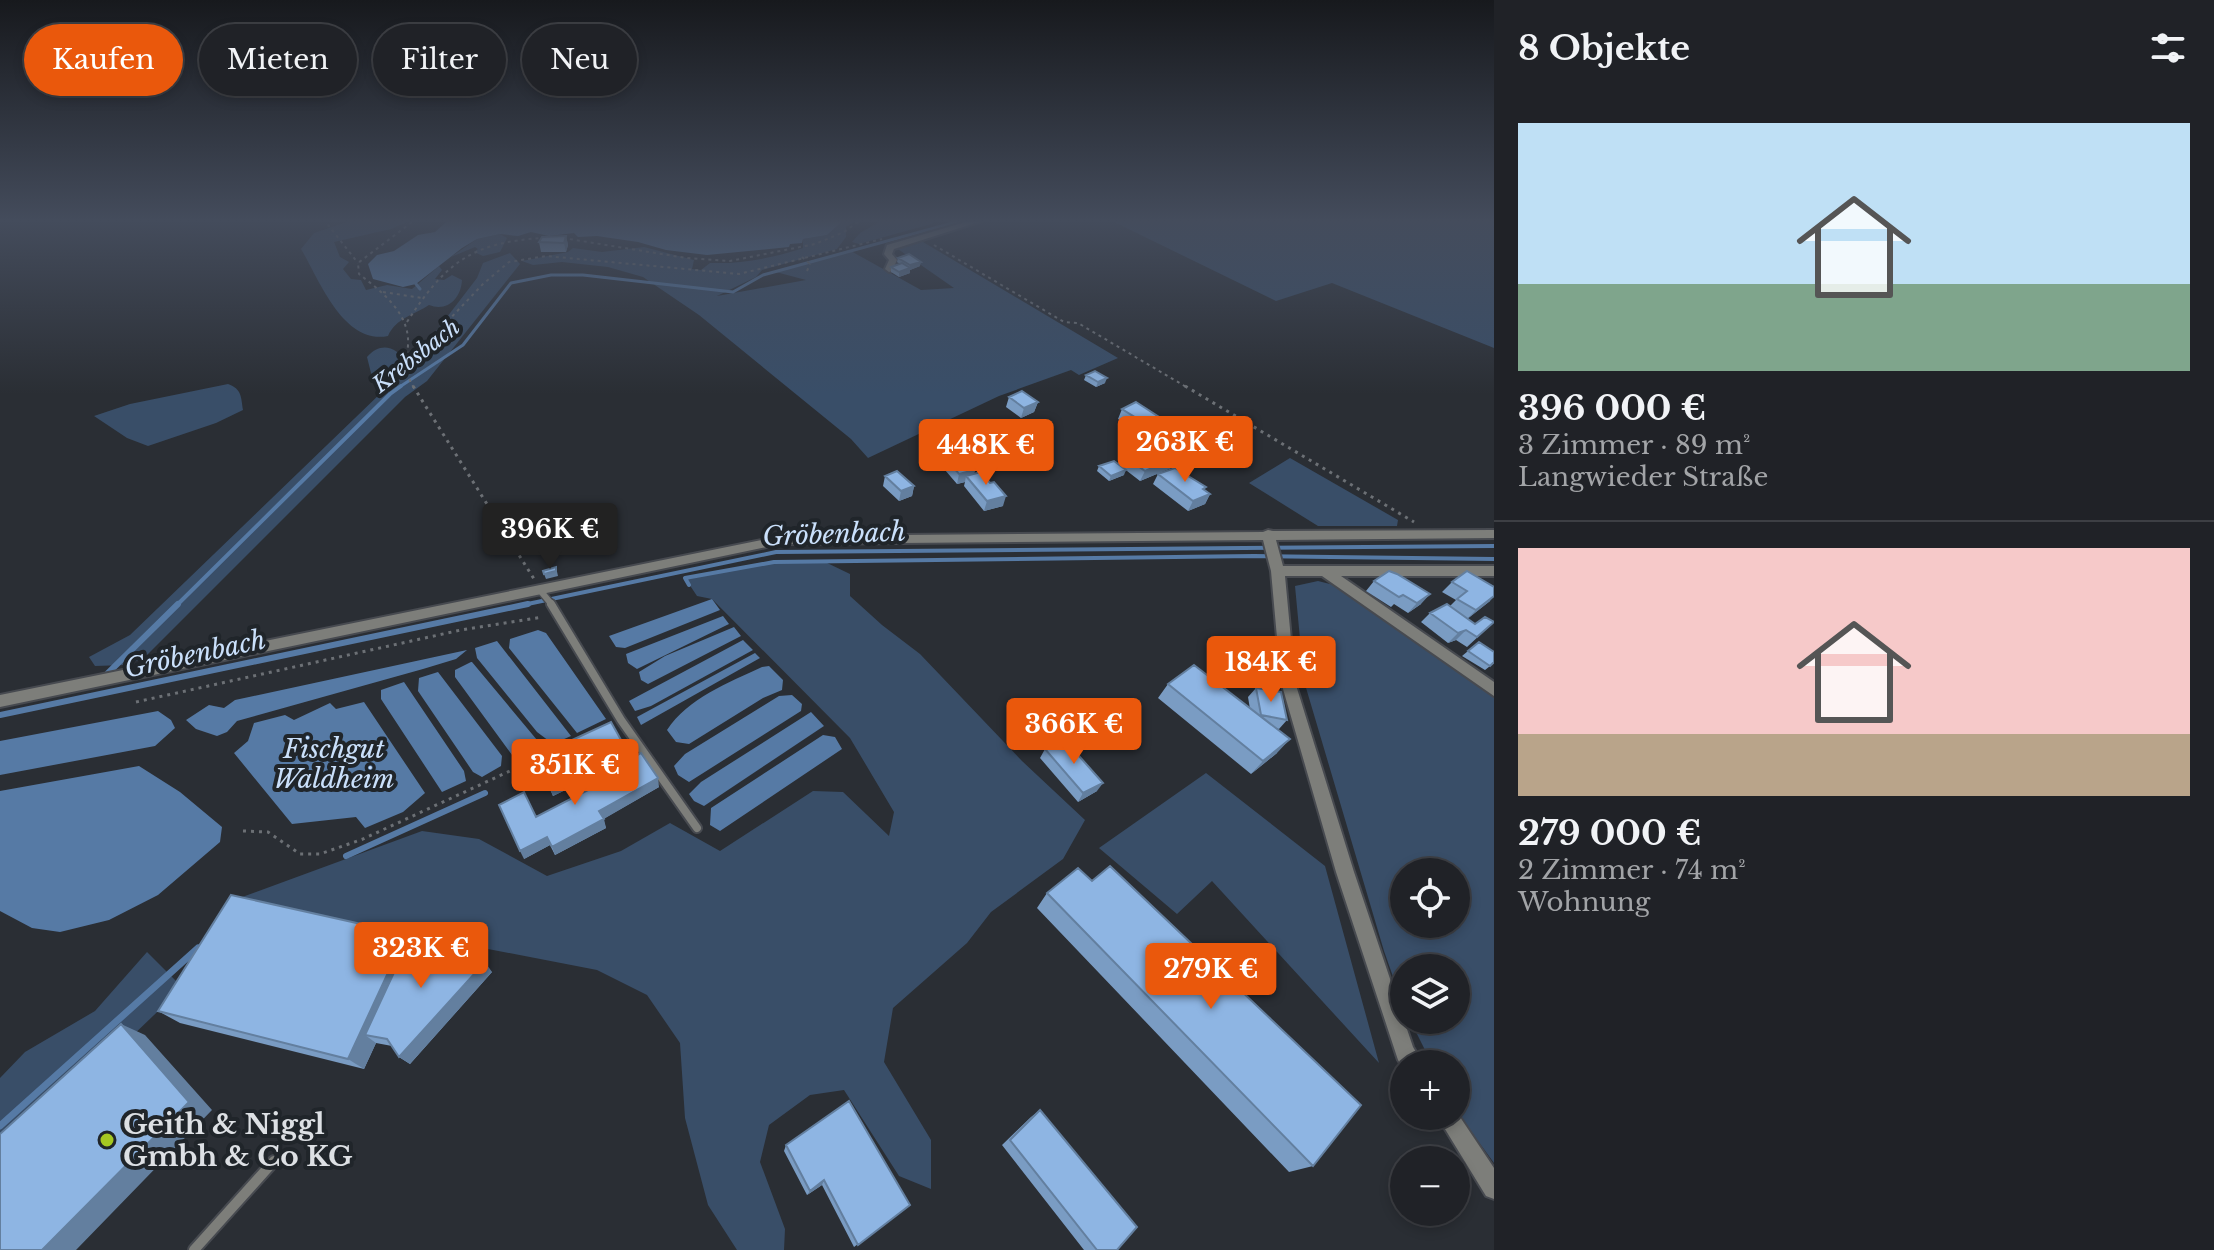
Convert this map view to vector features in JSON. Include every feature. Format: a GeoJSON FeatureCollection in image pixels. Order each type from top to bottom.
{"type":"FeatureCollection","features":[{"type":"Feature","properties":{"kind":"street"},"geometry":{"type":"LineString","coordinates":[[1268,534],[1278,571],[1288,682],[1345,872],[1404,1050]]}},
{"type":"Feature","properties":{"kind":"street"},"geometry":{"type":"LineString","coordinates":[[0,701],[542,592],[781,540],[1494,534]]}},
{"type":"Feature","properties":{"kind":"street"},"geometry":{"type":"LineString","coordinates":[[1278,571],[1494,571]]}},
{"type":"Feature","properties":{"kind":"street"},"geometry":{"type":"LineString","coordinates":[[1325,571],[1494,690]]}},
{"type":"Feature","properties":{"kind":"street"},"geometry":{"type":"LineString","coordinates":[[1456,1130],[1494,1188]]}},
{"type":"Feature","properties":{"kind":"lane"},"geometry":{"type":"LineString","coordinates":[[542,592],[621,720],[697,828]]}},
{"type":"Feature","properties":{"kind":"lane"},"geometry":{"type":"LineString","coordinates":[[194,1250],[274,1161]]}},
{"type":"Feature","properties":{"kind":"path"},"geometry":{"type":"LineString","coordinates":[[363,277],[383,292],[407,322],[409,344],[404,367],[408,378],[542,592]]}},
{"type":"Feature","properties":{"kind":"path"},"geometry":{"type":"LineString","coordinates":[[407,322],[440,277]]}},
{"type":"Feature","properties":{"kind":"path"},"geometry":{"type":"LineString","coordinates":[[404,367],[491,277]]}},
{"type":"Feature","properties":{"kind":"path"},"geometry":{"type":"LineString","coordinates":[[988,277],[1064,322],[1078,323],[1435,534]]}},
{"type":"Feature","properties":{"kind":"path"},"geometry":{"type":"LineString","coordinates":[[383,292],[422,298]]}},
{"type":"Feature","properties":{"kind":"path"},"geometry":{"type":"LineString","coordinates":[[136,702],[556,612]]}},
{"type":"Feature","properties":{"kind":"path"},"geometry":{"type":"LineString","coordinates":[[243,831],[268,832],[300,854],[320,854],[363,839],[550,753]]}},
{"type":"Feature","properties":{"kind":"shaded area"},"geometry":{"type":"Polygon","coordinates":[[[317,277],[361,280],[366,290],[387,285],[412,289],[426,277],[462,280],[459,293],[452,302],[442,307],[429,305],[396,325],[388,336],[372,336],[358,330],[345,320],[317,277]]]}},
{"type":"Feature","properties":{"kind":"shaded area"},"geometry":{"type":"Polygon","coordinates":[[[509,277],[427,381],[405,397],[144,658],[125,665],[95,666],[89,657],[130,635],[383,391],[371,373],[367,357],[378,349],[388,348],[407,362],[414,360],[477,278],[509,277]]]}},
{"type":"Feature","properties":{"kind":"shaded area"},"geometry":{"type":"Polygon","coordinates":[[[643,277],[755,277],[717,296],[806,280],[796,277],[898,277],[921,290],[954,288],[939,277],[982,277],[1118,358],[1079,375],[1071,370],[999,396],[868,458],[851,439],[699,315],[643,277]]]}},
{"type":"Feature","properties":{"kind":"shaded area"},"geometry":{"type":"Polygon","coordinates":[[[1228,277],[1494,277],[1494,348],[1332,283],[1276,301],[1228,277]]]}},
{"type":"Feature","properties":{"kind":"shaded area"},"geometry":{"type":"Polygon","coordinates":[[[228,384],[238,391],[243,410],[216,423],[148,446],[127,438],[94,416],[130,404],[228,384]]]}},
{"type":"Feature","properties":{"kind":"shaded area"},"geometry":{"type":"Polygon","coordinates":[[[1290,458],[1398,520],[1397,526],[1318,526],[1249,483],[1290,458]]]}},
{"type":"Feature","properties":{"kind":"shaded area"},"geometry":{"type":"Polygon","coordinates":[[[823,561],[850,574],[850,596],[920,654],[1022,761],[1085,820],[1063,859],[991,912],[967,943],[893,1008],[884,1062],[931,1140],[931,1189],[899,1176],[844,1090],[810,1095],[769,1125],[760,1162],[785,1229],[784,1250],[737,1250],[708,1205],[685,1118],[680,1043],[647,995],[597,970],[234,900],[422,831],[479,839],[547,876],[621,851],[670,823],[720,851],[813,791],[843,792],[889,836],[894,812],[850,738],[712,599],[697,596],[685,578],[774,562],[823,561]]]}},
{"type":"Feature","properties":{"kind":"shaded area"},"geometry":{"type":"Polygon","coordinates":[[[1318,581],[1346,588],[1494,693],[1494,1163],[1470,1130],[1470,1050],[1425,1050],[1417,1034],[1470,1034],[1470,954],[1390,954],[1390,968],[1304,681],[1295,586],[1318,581]]]}},
{"type":"Feature","properties":{"kind":"shaded area"},"geometry":{"type":"Polygon","coordinates":[[[1206,773],[1325,866],[1379,1063],[1212,881],[1177,914],[1099,848],[1206,773]]]}},
{"type":"Feature","properties":{"kind":"shaded area"},"geometry":{"type":"Polygon","coordinates":[[[147,952],[179,984],[178,992],[78,1088],[0,1156],[0,1078],[25,1052],[95,1011],[147,952]]]}},
{"type":"Feature","properties":{"kind":"water"},"geometry":{"type":"Polygon","coordinates":[[[425,277],[416,284],[403,287],[373,279],[425,277]]]}},
{"type":"Feature","properties":{"kind":"water"},"geometry":{"type":"Polygon","coordinates":[[[712,599],[720,610],[625,648],[616,647],[609,636],[712,599]]]}},
{"type":"Feature","properties":{"kind":"water"},"geometry":{"type":"Polygon","coordinates":[[[723,616],[729,624],[637,669],[628,663],[626,654],[723,616]]]}},
{"type":"Feature","properties":{"kind":"water"},"geometry":{"type":"Polygon","coordinates":[[[734,627],[741,636],[648,684],[641,680],[639,672],[665,656],[734,627]]]}},
{"type":"Feature","properties":{"kind":"water"},"geometry":{"type":"Polygon","coordinates":[[[538,630],[546,633],[606,719],[577,733],[509,648],[510,639],[538,630]]]}},
{"type":"Feature","properties":{"kind":"water"},"geometry":{"type":"Polygon","coordinates":[[[743,640],[753,650],[651,706],[635,711],[629,701],[743,640]]]}},
{"type":"Feature","properties":{"kind":"water"},"geometry":{"type":"Polygon","coordinates":[[[497,641],[571,736],[553,744],[537,732],[477,658],[475,648],[497,641]]]}},
{"type":"Feature","properties":{"kind":"water"},"geometry":{"type":"Polygon","coordinates":[[[467,650],[456,659],[237,721],[227,732],[217,736],[196,729],[186,720],[209,705],[224,708],[235,700],[467,650]]]}},
{"type":"Feature","properties":{"kind":"water"},"geometry":{"type":"Polygon","coordinates":[[[755,653],[760,658],[641,725],[637,717],[755,653]]]}},
{"type":"Feature","properties":{"kind":"water"},"geometry":{"type":"Polygon","coordinates":[[[472,662],[542,746],[515,759],[455,677],[455,670],[472,662]]]}},
{"type":"Feature","properties":{"kind":"water"},"geometry":{"type":"Polygon","coordinates":[[[769,666],[783,680],[782,690],[763,698],[689,744],[676,742],[667,730],[697,700],[769,666]]]}},
{"type":"Feature","properties":{"kind":"water"},"geometry":{"type":"Polygon","coordinates":[[[438,672],[502,756],[501,766],[482,777],[473,772],[418,691],[419,678],[438,672]]]}},
{"type":"Feature","properties":{"kind":"water"},"geometry":{"type":"Polygon","coordinates":[[[404,682],[464,771],[466,781],[442,792],[381,699],[381,690],[404,682]]]}},
{"type":"Feature","properties":{"kind":"water"},"geometry":{"type":"Polygon","coordinates":[[[792,695],[802,704],[801,711],[689,782],[678,775],[674,766],[685,754],[779,696],[792,695]]]}},
{"type":"Feature","properties":{"kind":"water","name":"Fischgut Waldheim"},"geometry":{"type":"Polygon","coordinates":[[[364,702],[425,793],[403,812],[365,828],[356,817],[292,824],[234,753],[248,741],[254,723],[285,715],[294,720],[330,703],[336,709],[364,702]]]}},
{"type":"Feature","properties":{"kind":"water"},"geometry":{"type":"Polygon","coordinates":[[[158,711],[171,720],[175,728],[155,746],[0,775],[0,741],[158,711]]]}},
{"type":"Feature","properties":{"kind":"water"},"geometry":{"type":"Polygon","coordinates":[[[811,712],[824,726],[704,806],[694,801],[689,794],[701,782],[811,712]]]}},
{"type":"Feature","properties":{"kind":"water"},"geometry":{"type":"Polygon","coordinates":[[[823,735],[835,737],[842,749],[720,831],[710,825],[711,808],[823,735]]]}},
{"type":"Feature","properties":{"kind":"water"},"geometry":{"type":"Polygon","coordinates":[[[139,766],[180,792],[222,827],[220,842],[158,895],[109,920],[60,932],[32,928],[0,911],[0,791],[139,766]]]}},
{"type":"Feature","properties":{"kind":"building"},"geometry":{"type":"Polygon","coordinates":[[[1095,371],[1107,378],[1098,382],[1086,375],[1095,371]]]}},
{"type":"Feature","properties":{"kind":"building"},"geometry":{"type":"Polygon","coordinates":[[[1022,391],[1038,402],[1024,408],[1009,397],[1022,391]]]}},
{"type":"Feature","properties":{"kind":"building"},"geometry":{"type":"Polygon","coordinates":[[[1136,402],[1159,417],[1146,424],[1122,409],[1136,402]]]}},
{"type":"Feature","properties":{"kind":"building"},"geometry":{"type":"Polygon","coordinates":[[[1153,442],[1176,458],[1145,471],[1122,454],[1153,442]]]}},
{"type":"Feature","properties":{"kind":"building"},"geometry":{"type":"Polygon","coordinates":[[[956,449],[975,470],[959,474],[941,453],[956,449]]]}},
{"type":"Feature","properties":{"kind":"building"},"geometry":{"type":"Polygon","coordinates":[[[1114,461],[1126,470],[1111,476],[1099,466],[1114,461]]]}},
{"type":"Feature","properties":{"kind":"building"},"geometry":{"type":"Polygon","coordinates":[[[1175,468],[1206,487],[1203,489],[1210,494],[1193,501],[1158,474],[1175,468]]]}},
{"type":"Feature","properties":{"kind":"building"},"geometry":{"type":"Polygon","coordinates":[[[897,471],[914,486],[901,491],[885,476],[897,471]]]}},
{"type":"Feature","properties":{"kind":"building"},"geometry":{"type":"Polygon","coordinates":[[[981,472],[1006,496],[987,501],[966,476],[981,472]]]}},
{"type":"Feature","properties":{"kind":"building"},"geometry":{"type":"Polygon","coordinates":[[[556,567],[556,571],[544,574],[543,571],[556,567]]]}},
{"type":"Feature","properties":{"kind":"building"},"geometry":{"type":"Polygon","coordinates":[[[1389,571],[1430,594],[1417,603],[1403,595],[1399,597],[1374,581],[1389,571]]]}},
{"type":"Feature","properties":{"kind":"building"},"geometry":{"type":"Polygon","coordinates":[[[1467,571],[1494,587],[1494,596],[1476,610],[1457,599],[1467,591],[1452,582],[1467,571]]]}},
{"type":"Feature","properties":{"kind":"building"},"geometry":{"type":"Polygon","coordinates":[[[1447,604],[1475,624],[1485,617],[1494,622],[1477,637],[1466,630],[1458,633],[1430,613],[1447,604]]]}},
{"type":"Feature","properties":{"kind":"building"},"geometry":{"type":"Polygon","coordinates":[[[1479,642],[1494,652],[1494,662],[1490,666],[1468,651],[1479,642]]]}},
{"type":"Feature","properties":{"kind":"building"},"geometry":{"type":"Polygon","coordinates":[[[1194,665],[1290,739],[1263,761],[1168,684],[1194,665]]]}},
{"type":"Feature","properties":{"kind":"building"},"geometry":{"type":"Polygon","coordinates":[[[1256,688],[1281,692],[1287,720],[1261,715],[1256,688]]]}},
{"type":"Feature","properties":{"kind":"building"},"geometry":{"type":"Polygon","coordinates":[[[611,722],[625,747],[548,783],[535,757],[611,722]]]}},
{"type":"Feature","properties":{"kind":"building"},"geometry":{"type":"Polygon","coordinates":[[[1064,739],[1103,783],[1083,793],[1045,749],[1064,739]]]}},
{"type":"Feature","properties":{"kind":"building"},"geometry":{"type":"Polygon","coordinates":[[[641,753],[658,778],[599,811],[604,819],[552,847],[547,837],[520,851],[499,805],[524,792],[536,817],[617,775],[613,768],[641,753]]]}},
{"type":"Feature","properties":{"kind":"building"},"geometry":{"type":"Polygon","coordinates":[[[1110,866],[1361,1105],[1313,1166],[1047,893],[1078,868],[1092,881],[1110,866]]]}},
{"type":"Feature","properties":{"kind":"building"},"geometry":{"type":"Polygon","coordinates":[[[231,895],[406,934],[348,1059],[158,1011],[231,895]]]}},
{"type":"Feature","properties":{"kind":"building"},"geometry":{"type":"Polygon","coordinates":[[[410,938],[470,947],[485,962],[399,1057],[387,1039],[365,1035],[410,938]]]}},
{"type":"Feature","properties":{"kind":"building","name":"Geith & Niggl Gmbh & Co KG"},"geometry":{"type":"Polygon","coordinates":[[[121,1024],[189,1102],[42,1250],[0,1250],[0,1134],[121,1024]]]}},
{"type":"Feature","properties":{"kind":"building"},"geometry":{"type":"Polygon","coordinates":[[[849,1101],[910,1205],[858,1245],[824,1180],[810,1191],[786,1145],[849,1101]]]}},
{"type":"Feature","properties":{"kind":"building"},"geometry":{"type":"Polygon","coordinates":[[[1040,1110],[1137,1227],[1117,1250],[1097,1250],[1010,1140],[1040,1110]]]}},
{"type":"Feature","properties":{"kind":"waterway","name":"Krebsbach"},"geometry":{"type":"LineString","coordinates":[[401,386],[463,345],[511,283],[539,277]]}},
{"type":"Feature","properties":{"kind":"waterway","name":"Krebsbach"},"geometry":{"type":"LineString","coordinates":[[604,277],[733,292],[759,277]]}},
{"type":"Feature","properties":{"kind":"waterway"},"geometry":{"type":"LineString","coordinates":[[416,284],[420,289]]}},
{"type":"Feature","properties":{"kind":"waterway","name":"Krebsbach"},"geometry":{"type":"LineString","coordinates":[[176,606],[401,386]]}},
{"type":"Feature","properties":{"kind":"waterway","name":"Gröbenbach"},"geometry":{"type":"LineString","coordinates":[[518,606],[776,552],[1494,546]]}},
{"type":"Feature","properties":{"kind":"waterway"},"geometry":{"type":"LineString","coordinates":[[689,585],[685,578],[774,562],[1254,556],[1494,559]]}},
{"type":"Feature","properties":{"kind":"waterway","name":"Krebsbach"},"geometry":{"type":"LineString","coordinates":[[108,673],[178,604]]}},
{"type":"Feature","properties":{"kind":"waterway","name":"Gröbenbach"},"geometry":{"type":"LineString","coordinates":[[0,715],[528,604]]}},
{"type":"Feature","properties":{"kind":"waterway"},"geometry":{"type":"LineString","coordinates":[[346,856],[485,793]]}},
{"type":"Feature","properties":{"kind":"waterway"},"geometry":{"type":"LineString","coordinates":[[0,1126],[198,948]]}},
{"type":"Feature","properties":{"kind":"place","name":"Geith & Niggl Gmbh & Co KG"},"geometry":{"type":"Point","coordinates":[107,1140]}}]}
